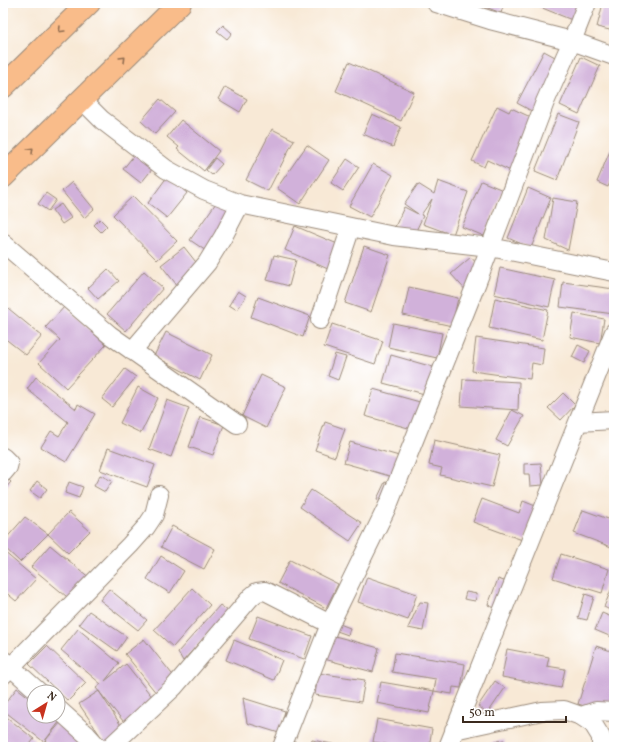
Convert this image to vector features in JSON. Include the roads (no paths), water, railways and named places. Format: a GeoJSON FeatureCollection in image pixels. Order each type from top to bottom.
{"type":"FeatureCollection","features":[{"type":"Feature","properties":{"kind":"highway"},"geometry":{"type":"LineString","coordinates":[[3,87],[88,3]]}},
{"type":"Feature","properties":{"kind":"highway"},"geometry":{"type":"LineString","coordinates":[[3,177],[180,3]]}},
{"type":"Feature","properties":{"kind":"street"},"geometry":{"type":"LineString","coordinates":[[436,3],[490,20],[572,41],[614,56]]}},
{"type":"Feature","properties":{"kind":"street"},"geometry":{"type":"LineString","coordinates":[[282,747],[330,624],[389,503],[490,247],[545,102],[588,3]]}},
{"type":"Feature","properties":{"kind":"street"},"geometry":{"type":"LineString","coordinates":[[82,100],[102,120],[166,169],[204,190],[240,204],[394,236],[490,247],[614,272]]}},
{"type":"Feature","properties":{"kind":"street"},"geometry":{"type":"LineString","coordinates":[[132,351],[207,263],[223,237],[240,204]]}},
{"type":"Feature","properties":{"kind":"street"},"geometry":{"type":"LineString","coordinates":[[320,320],[351,227]]}},
{"type":"Feature","properties":{"kind":"street"},"geometry":{"type":"LineString","coordinates":[[3,243],[110,335],[236,424]]}},
{"type":"Feature","properties":{"kind":"street"},"geometry":{"type":"LineString","coordinates":[[448,747],[614,332]]}},
{"type":"Feature","properties":{"kind":"street"},"geometry":{"type":"LineString","coordinates":[[578,422],[614,420]]}},
{"type":"Feature","properties":{"kind":"street"},"geometry":{"type":"LineString","coordinates":[[3,457],[9,463],[8,467],[3,473]]}},
{"type":"Feature","properties":{"kind":"street"},"geometry":{"type":"LineString","coordinates":[[28,684],[5,667],[130,545],[146,527],[154,515],[159,495]]}},
{"type":"Feature","properties":{"kind":"street"},"geometry":{"type":"LineString","coordinates":[[110,747],[174,687],[251,597],[257,592],[264,591],[330,624]]}},
{"type":"Feature","properties":{"kind":"street"},"geometry":{"type":"LineString","coordinates":[[454,730],[542,711],[564,710],[581,716],[593,724],[601,737],[601,747]]}},
{"type":"Feature","properties":{"kind":"street"},"geometry":{"type":"LineString","coordinates":[[581,716],[596,711],[614,712]]}},
{"type":"Feature","properties":{"kind":"street"},"geometry":{"type":"LineString","coordinates":[[66,716],[98,747]]}}]}
